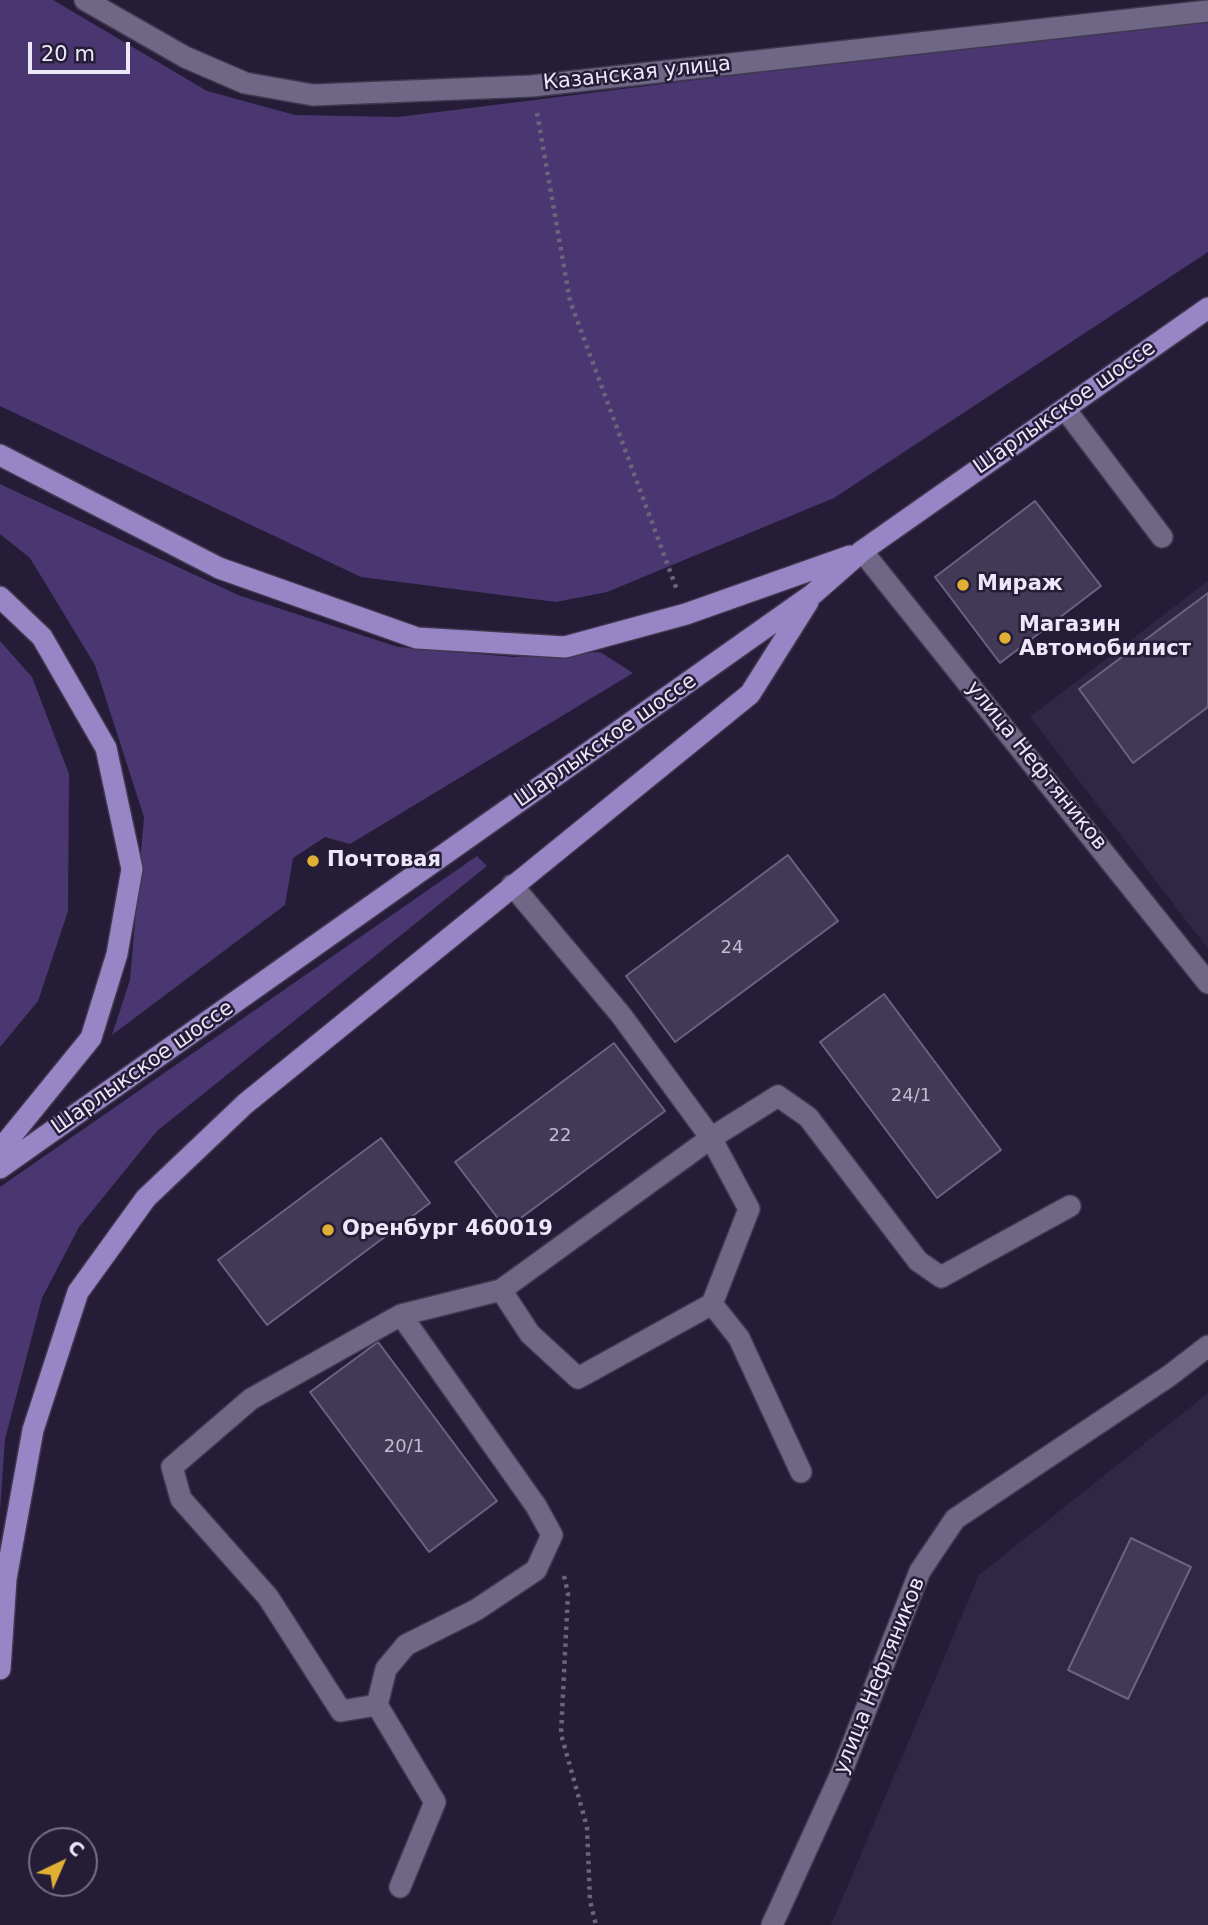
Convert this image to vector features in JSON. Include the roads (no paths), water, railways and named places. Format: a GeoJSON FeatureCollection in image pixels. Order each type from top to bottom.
{"type":"FeatureCollection","features":[{"type":"Feature","properties":{"kind":"main road","name":"Шарлыкское шоссе"},"geometry":{"type":"LineString","coordinates":[[0,1168],[813,594],[862,551],[1208,308]]}},
{"type":"Feature","properties":{"kind":"main road"},"geometry":{"type":"LineString","coordinates":[[0,455],[219,568],[417,638],[565,647],[686,614],[862,551]]}},
{"type":"Feature","properties":{"kind":"main road"},"geometry":{"type":"LineString","coordinates":[[0,1669],[6,1579],[33,1430],[78,1292],[146,1198],[194,1149],[245,1104],[750,694],[813,594]]}},
{"type":"Feature","properties":{"kind":"main road"},"geometry":{"type":"LineString","coordinates":[[0,597],[43,637],[106,748],[132,869],[117,954],[91,1038],[0,1150]]}},
{"type":"Feature","properties":{"kind":"street","name":"Казанская улица"},"geometry":{"type":"LineString","coordinates":[[85,0],[186,57],[245,83],[313,95],[532,86],[1208,11]]}},
{"type":"Feature","properties":{"kind":"street"},"geometry":{"type":"LineString","coordinates":[[1065,409],[1162,537]]}},
{"type":"Feature","properties":{"kind":"street","name":"улица Нефтяников"},"geometry":{"type":"LineString","coordinates":[[862,551],[1208,983]]}},
{"type":"Feature","properties":{"kind":"street"},"geometry":{"type":"LineString","coordinates":[[501,1290],[530,1334],[578,1378],[712,1304],[749,1209],[711,1138],[621,1015],[512,885]]}},
{"type":"Feature","properties":{"kind":"street"},"geometry":{"type":"LineString","coordinates":[[377,1705],[341,1711],[268,1597],[181,1499],[172,1467],[251,1399],[401,1315],[501,1290],[711,1138],[778,1096],[808,1116],[918,1261],[941,1277],[1070,1206]]}},
{"type":"Feature","properties":{"kind":"street"},"geometry":{"type":"LineString","coordinates":[[712,1304],[739,1339],[801,1472]]}},
{"type":"Feature","properties":{"kind":"street"},"geometry":{"type":"LineString","coordinates":[[400,1887],[435,1802],[377,1705],[386,1669],[406,1645],[476,1610],[536,1570],[552,1535],[536,1506],[401,1315]]}},
{"type":"Feature","properties":{"kind":"street","name":"улица Нефтяников"},"geometry":{"type":"LineString","coordinates":[[772,1925],[840,1776],[920,1571],[955,1519],[1169,1376],[1208,1346]]}},
{"type":"Feature","properties":{"kind":"place","name":"Мираж"},"geometry":{"type":"Point","coordinates":[963,585]}},
{"type":"Feature","properties":{"kind":"place","name":"Магазин Автомобилист"},"geometry":{"type":"Point","coordinates":[1005,638]}},
{"type":"Feature","properties":{"kind":"place","name":"Почтовая"},"geometry":{"type":"Point","coordinates":[313,861]}},
{"type":"Feature","properties":{"kind":"place","name":"Оренбург 460019"},"geometry":{"type":"Point","coordinates":[328,1230]}}]}
